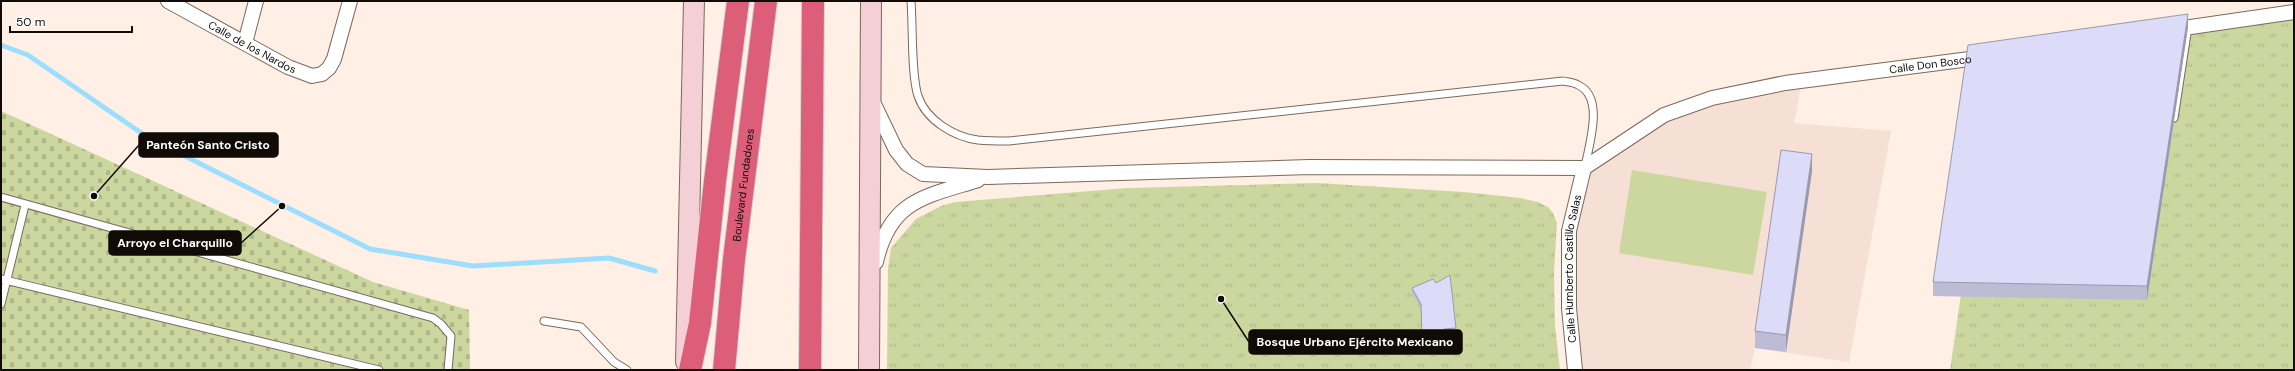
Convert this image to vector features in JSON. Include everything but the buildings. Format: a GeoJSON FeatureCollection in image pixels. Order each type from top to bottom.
{"type":"FeatureCollection","features":[{"type":"Feature","properties":{"kind":"highway"},"geometry":{"type":"LineString","coordinates":[[690,370],[697,255],[738,1]]}},
{"type":"Feature","properties":{"kind":"highway","name":"Boulevard Fundadores"},"geometry":{"type":"LineString","coordinates":[[724,370],[734,258],[766,1]]}},
{"type":"Feature","properties":{"kind":"highway"},"geometry":{"type":"LineString","coordinates":[[810,370],[812,302],[813,1]]}},
{"type":"Feature","properties":{"kind":"highway"},"geometry":{"type":"LineString","coordinates":[[734,258],[736,370]]}},
{"type":"Feature","properties":{"kind":"main road"},"geometry":{"type":"LineString","coordinates":[[694,1],[697,255]]}},
{"type":"Feature","properties":{"kind":"main road"},"geometry":{"type":"LineString","coordinates":[[869,365],[871,1]]}},
{"type":"Feature","properties":{"kind":"main road"},"geometry":{"type":"LineString","coordinates":[[686,370],[693,324]]}},
{"type":"Feature","properties":{"kind":"street","name":"Calle de los Nardos"},"geometry":{"type":"LineString","coordinates":[[168,1],[288,68],[312,76],[322,74],[329,68],[334,59],[350,1]]}},
{"type":"Feature","properties":{"kind":"street"},"geometry":{"type":"LineString","coordinates":[[245,43],[256,1]]}},
{"type":"Feature","properties":{"kind":"street"},"geometry":{"type":"LineString","coordinates":[[2161,34],[2188,27],[2294,12]]}},
{"type":"Feature","properties":{"kind":"street","name":"Calle Don Bosco"},"geometry":{"type":"LineString","coordinates":[[1584,168],[1664,115],[1712,98],[1785,83],[1991,58]]}},
{"type":"Feature","properties":{"kind":"street"},"geometry":{"type":"LineString","coordinates":[[871,97],[896,150],[907,164],[923,174],[988,177],[1309,167],[1584,168]]}},
{"type":"Feature","properties":{"kind":"street","name":"Calle Humberto Castillo Salas"},"geometry":{"type":"LineString","coordinates":[[1574,370],[1569,308],[1569,231],[1584,168]]}},
{"type":"Feature","properties":{"kind":"street"},"geometry":{"type":"LineString","coordinates":[[870,287],[881,240],[889,224],[909,204],[925,197],[988,177]]}},
{"type":"Feature","properties":{"kind":"lane"},"geometry":{"type":"LineString","coordinates":[[911,1],[916,84],[923,106],[943,126],[958,135],[977,140],[1009,141],[1563,81],[1579,85],[1589,94],[1595,112],[1584,168]]}},
{"type":"Feature","properties":{"kind":"lane"},"geometry":{"type":"LineString","coordinates":[[2173,129],[2188,27]]}},
{"type":"Feature","properties":{"kind":"lane"},"geometry":{"type":"LineString","coordinates":[[1,197],[25,206],[434,318],[451,336],[448,370]]}},
{"type":"Feature","properties":{"kind":"lane"},"geometry":{"type":"LineString","coordinates":[[1,304],[4,280],[25,206]]}},
{"type":"Feature","properties":{"kind":"lane"},"geometry":{"type":"LineString","coordinates":[[4,280],[378,370]]}},
{"type":"Feature","properties":{"kind":"lane"},"geometry":{"type":"LineString","coordinates":[[544,321],[581,327],[614,362],[627,370]]}},
{"type":"Feature","properties":{"kind":"shaded area"},"geometry":{"type":"Polygon","coordinates":[[[1802,81],[1794,123],[1891,131],[1849,362],[1755,348],[1750,370],[1575,370],[1568,261],[1584,168],[1664,115],[1802,81]]]}},
{"type":"Feature","properties":{"kind":"green space"},"geometry":{"type":"Polygon","coordinates":[[[2294,17],[2294,370],[1950,370],[1995,59],[2294,17]]]}},
{"type":"Feature","properties":{"kind":"green space"},"geometry":{"type":"Polygon","coordinates":[[[1,111],[373,282],[469,310],[470,370],[1,370],[1,111]]]}},
{"type":"Feature","properties":{"kind":"green space"},"geometry":{"type":"Polygon","coordinates":[[[1632,170],[1767,192],[1753,275],[1619,253],[1632,170]]]}},
{"type":"Feature","properties":{"kind":"green space"},"geometry":{"type":"Polygon","coordinates":[[[1317,183],[1464,192],[1520,198],[1538,202],[1548,207],[1553,213],[1557,223],[1554,271],[1555,326],[1560,370],[887,370],[888,268],[891,248],[916,219],[941,206],[955,202],[1128,188],[1317,183]]]}},
{"type":"Feature","properties":{"kind":"waterway"},"geometry":{"type":"LineString","coordinates":[[1,45],[28,55],[147,137],[370,249],[473,266],[609,258],[655,271]]}},
{"type":"Feature","properties":{"kind":"place","name":"Panteón Santo Cristo"},"geometry":{"type":"Point","coordinates":[94,196]}},
{"type":"Feature","properties":{"kind":"place","name":"Arroyo el Charquillo"},"geometry":{"type":"Point","coordinates":[282,206]}},
{"type":"Feature","properties":{"kind":"place","name":"Bosque Urbano Ejército Mexicano"},"geometry":{"type":"Point","coordinates":[1221,299]}}]}
